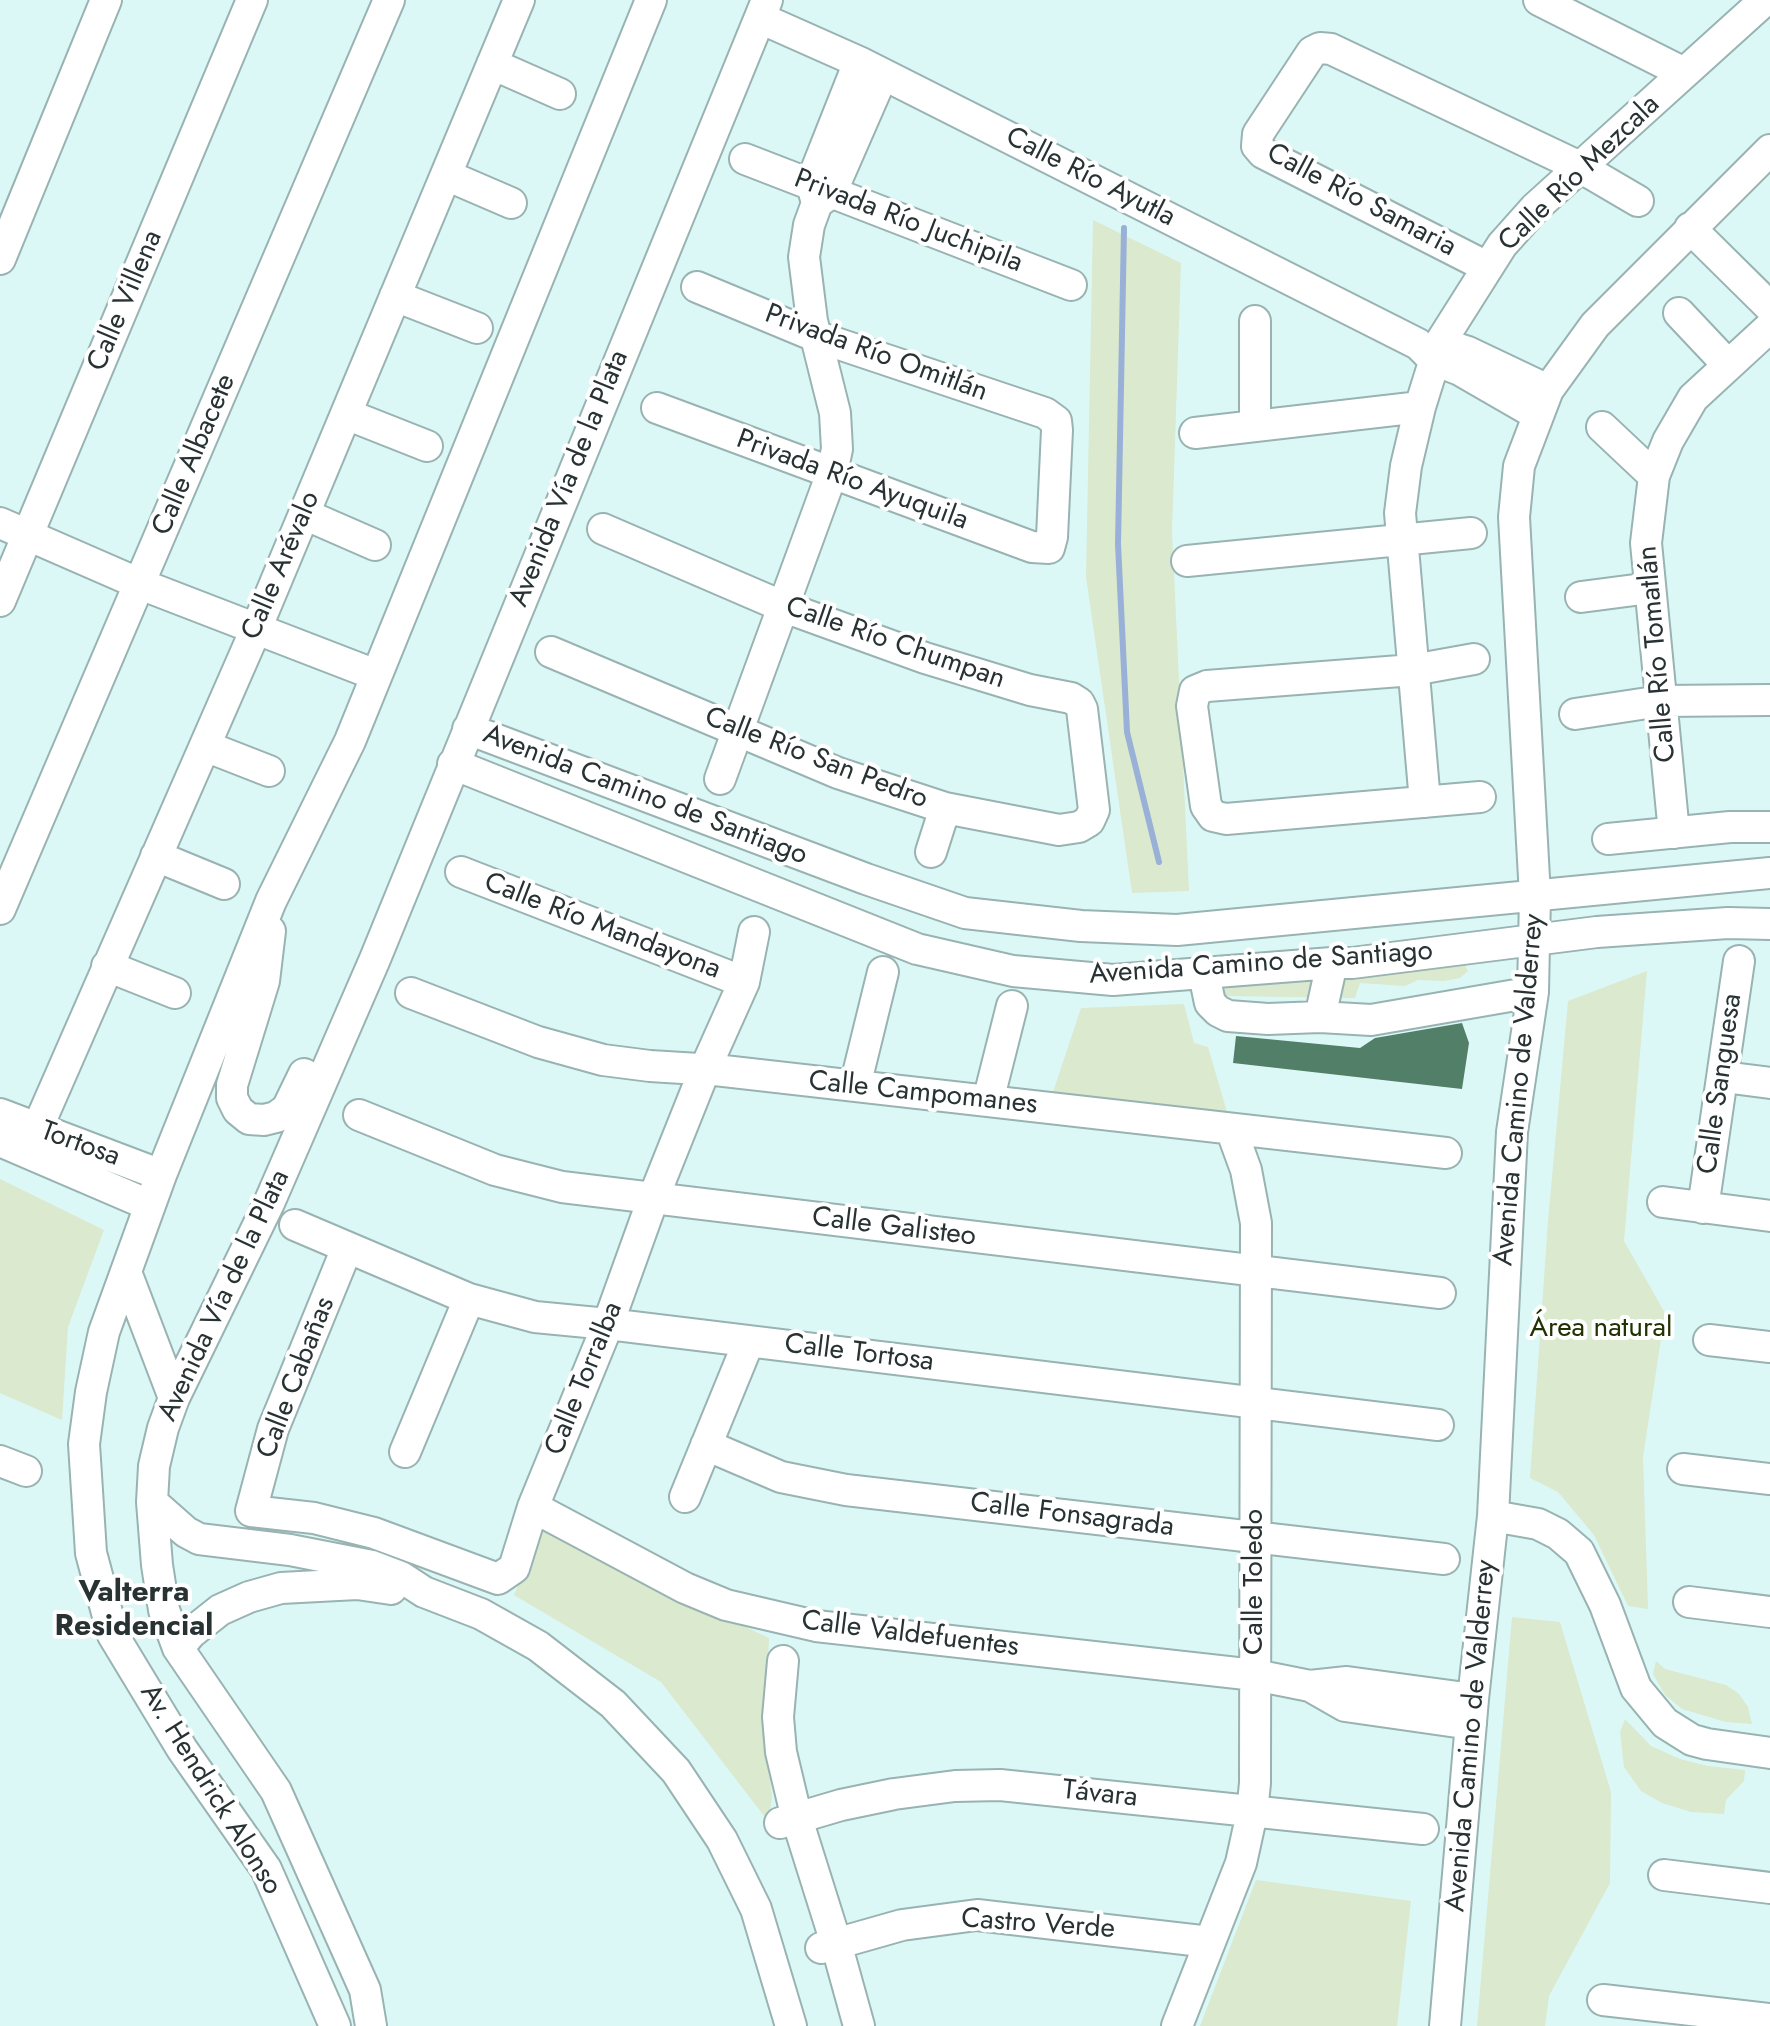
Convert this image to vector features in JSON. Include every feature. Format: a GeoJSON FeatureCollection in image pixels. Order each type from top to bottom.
{"type":"FeatureCollection","features":[{"type":"Feature","properties":{"kind":"street"},"geometry":{"type":"LineString","coordinates":[[0,259],[106,0]]}},
{"type":"Feature","properties":{"kind":"street","name":"Calle Villena"},"geometry":{"type":"LineString","coordinates":[[0,601],[252,0]]}},
{"type":"Feature","properties":{"kind":"street","name":"Calle Albacete"},"geometry":{"type":"LineString","coordinates":[[0,909],[389,0]]}},
{"type":"Feature","properties":{"kind":"street","name":"Calle Arévalo"},"geometry":{"type":"LineString","coordinates":[[37,1129],[256,629],[519,0]]}},
{"type":"Feature","properties":{"kind":"street","name":"Avenida Vía de la Plata"},"geometry":{"type":"LineString","coordinates":[[126,1272],[149,1205],[271,901],[350,741],[651,0]]}},
{"type":"Feature","properties":{"kind":"street"},"geometry":{"type":"LineString","coordinates":[[1539,0],[1684,73]]}},
{"type":"Feature","properties":{"kind":"street","name":"Calle Río Mezcala"},"geometry":{"type":"LineString","coordinates":[[1425,802],[1400,513],[1406,466],[1431,349],[1502,245],[1535,208],[1765,0]]}},
{"type":"Feature","properties":{"kind":"street","name":"Avenida Vía de la Plata"},"geometry":{"type":"LineString","coordinates":[[178,1648],[164,1610],[152,1502],[154,1466],[163,1428],[174,1398],[269,1203],[375,959],[763,9]]}},
{"type":"Feature","properties":{"kind":"street","name":"Calle Río Ayutla"},"geometry":{"type":"LineString","coordinates":[[763,9],[871,68],[1431,349],[1468,352],[1543,403]]}},
{"type":"Feature","properties":{"kind":"street","name":"Calle Río Samaria"},"geometry":{"type":"LineString","coordinates":[[1487,267],[1263,153],[1257,146],[1258,134],[1312,52],[1320,48],[1331,49],[1580,167]]}},
{"type":"Feature","properties":{"kind":"street"},"geometry":{"type":"LineString","coordinates":[[492,64],[560,94]]}},
{"type":"Feature","properties":{"kind":"street"},"geometry":{"type":"LineString","coordinates":[[720,779],[832,473],[837,449],[835,413],[806,293],[804,257],[809,225],[846,92],[871,68]]}},
{"type":"Feature","properties":{"kind":"street","name":"Avenida Camino de Valderrey"},"geometry":{"type":"LineString","coordinates":[[1445,2026],[1472,1712],[1493,1516],[1511,1147],[1533,992],[1536,940],[1514,517],[1519,466],[1543,403],[1595,325],[1770,150]]}},
{"type":"Feature","properties":{"kind":"street","name":"Privada Río Juchipila"},"geometry":{"type":"LineString","coordinates":[[745,159],[820,194],[1071,285]]}},
{"type":"Feature","properties":{"kind":"street"},"geometry":{"type":"LineString","coordinates":[[1580,167],[1638,201]]}},
{"type":"Feature","properties":{"kind":"street"},"geometry":{"type":"LineString","coordinates":[[446,175],[511,203]]}},
{"type":"Feature","properties":{"kind":"street"},"geometry":{"type":"LineString","coordinates":[[1698,220],[1770,281]]}},
{"type":"Feature","properties":{"kind":"street"},"geometry":{"type":"LineString","coordinates":[[1698,220],[1770,307]]}},
{"type":"Feature","properties":{"kind":"street","name":"Privada Río Omitlán"},"geometry":{"type":"LineString","coordinates":[[697,287],[815,336],[1045,413],[1056,421],[1049,548]]}},
{"type":"Feature","properties":{"kind":"street"},"geometry":{"type":"LineString","coordinates":[[395,296],[477,328]]}},
{"type":"Feature","properties":{"kind":"street"},"geometry":{"type":"LineString","coordinates":[[1679,313],[1728,365]]}},
{"type":"Feature","properties":{"kind":"street"},"geometry":{"type":"LineString","coordinates":[[1255,321],[1255,426]]}},
{"type":"Feature","properties":{"kind":"street","name":"Calle Río Tomatlán"},"geometry":{"type":"LineString","coordinates":[[1674,833],[1646,543],[1654,476],[1668,441],[1693,398],[1770,327]]}},
{"type":"Feature","properties":{"kind":"street"},"geometry":{"type":"LineString","coordinates":[[1195,433],[1420,407]]}},
{"type":"Feature","properties":{"kind":"street","name":"Privada Río Ayuquila"},"geometry":{"type":"LineString","coordinates":[[657,408],[1032,547],[1049,548]]}},
{"type":"Feature","properties":{"kind":"street"},"geometry":{"type":"LineString","coordinates":[[346,414],[427,446]]}},
{"type":"Feature","properties":{"kind":"street"},"geometry":{"type":"LineString","coordinates":[[1602,427],[1654,476]]}},
{"type":"Feature","properties":{"kind":"street"},"geometry":{"type":"LineString","coordinates":[[304,514],[375,545]]}},
{"type":"Feature","properties":{"kind":"street"},"geometry":{"type":"LineString","coordinates":[[0,523],[140,584],[376,675]]}},
{"type":"Feature","properties":{"kind":"street","name":"Calle Río Chumpan"},"geometry":{"type":"LineString","coordinates":[[603,529],[784,607],[925,658],[1079,703],[1094,810],[1089,821]]}},
{"type":"Feature","properties":{"kind":"street"},"geometry":{"type":"LineString","coordinates":[[1187,561],[1471,533]]}},
{"type":"Feature","properties":{"kind":"street"},"geometry":{"type":"LineString","coordinates":[[1581,597],[1650,588]]}},
{"type":"Feature","properties":{"kind":"street","name":"Calle Río San Pedro"},"geometry":{"type":"LineString","coordinates":[[551,652],[838,773],[945,808],[1059,830],[1079,827],[1089,821]]}},
{"type":"Feature","properties":{"kind":"street"},"geometry":{"type":"LineString","coordinates":[[1474,659],[1413,670],[1207,686],[1195,691],[1192,706],[1206,806],[1213,816],[1226,819],[1480,797]]}},
{"type":"Feature","properties":{"kind":"street"},"geometry":{"type":"LineString","coordinates":[[1575,714],[1661,701],[1770,700]]}},
{"type":"Feature","properties":{"kind":"street","name":"Avenida Camino de Santiago"},"geometry":{"type":"LineString","coordinates":[[468,729],[866,879],[965,913],[1081,926],[1177,930],[1770,873]]}},
{"type":"Feature","properties":{"kind":"street"},"geometry":{"type":"LineString","coordinates":[[205,746],[269,771]]}},
{"type":"Feature","properties":{"kind":"street","name":"Avenida Camino de Santiago"},"geometry":{"type":"LineString","coordinates":[[453,764],[917,949],[1013,971],[1099,979],[1204,974],[1352,963],[1597,932],[1728,923],[1770,924]]}},
{"type":"Feature","properties":{"kind":"street"},"geometry":{"type":"LineString","coordinates":[[931,852],[945,808]]}},
{"type":"Feature","properties":{"kind":"street"},"geometry":{"type":"LineString","coordinates":[[1608,839],[1730,827],[1770,827]]}},
{"type":"Feature","properties":{"kind":"street"},"geometry":{"type":"LineString","coordinates":[[156,856],[224,884]]}},
{"type":"Feature","properties":{"kind":"street","name":"Calle Río Mandayona"},"geometry":{"type":"LineString","coordinates":[[461,872],[744,982]]}},
{"type":"Feature","properties":{"kind":"street","name":"Avenida Vía de la Plata"},"geometry":{"type":"LineString","coordinates":[[271,901],[269,956],[264,981],[232,1085],[232,1098],[238,1110],[249,1119],[276,1117],[287,1109],[332,1019],[375,959]]}},
{"type":"Feature","properties":{"kind":"street","name":"Calle Torralba"},"geometry":{"type":"LineString","coordinates":[[251,1511],[314,1518],[374,1533],[498,1579],[514,1568],[533,1507],[608,1324],[653,1199],[744,982],[754,932]]}},
{"type":"Feature","properties":{"kind":"street","name":"Calle Sanguesa"},"geometry":{"type":"LineString","coordinates":[[1703,1208],[1739,961]]}},
{"type":"Feature","properties":{"kind":"street"},"geometry":{"type":"LineString","coordinates":[[1320,1017],[1332,963]]}},
{"type":"Feature","properties":{"kind":"street"},"geometry":{"type":"LineString","coordinates":[[107,966],[175,993]]}},
{"type":"Feature","properties":{"kind":"street"},"geometry":{"type":"LineString","coordinates":[[855,1086],[883,972]]}},
{"type":"Feature","properties":{"kind":"street"},"geometry":{"type":"LineString","coordinates":[[1204,974],[1210,1003],[1218,1011],[1228,1016],[1268,1019],[1320,1017],[1371,1020],[1533,992]]}},
{"type":"Feature","properties":{"kind":"street","name":"Calle Campomanes"},"geometry":{"type":"LineString","coordinates":[[411,993],[566,1051],[634,1064],[705,1069],[1446,1153]]}},
{"type":"Feature","properties":{"kind":"street"},"geometry":{"type":"LineString","coordinates":[[988,1101],[1012,1006]]}},
{"type":"Feature","properties":{"kind":"street"},"geometry":{"type":"LineString","coordinates":[[1724,1077],[1770,1083]]}},
{"type":"Feature","properties":{"kind":"street","name":"Tortosa"},"geometry":{"type":"LineString","coordinates":[[0,1114],[161,1175]]}},
{"type":"Feature","properties":{"kind":"street","name":"Calle Galisteo"},"geometry":{"type":"LineString","coordinates":[[359,1115],[495,1170],[533,1181],[653,1199],[1440,1293]]}},
{"type":"Feature","properties":{"kind":"street","name":"Calle Toledo"},"geometry":{"type":"LineString","coordinates":[[1177,2026],[1241,1863],[1253,1811],[1255,1783],[1256,1271],[1253,1199],[1239,1146],[1231,1129]]}},
{"type":"Feature","properties":{"kind":"street","name":"Tortosa"},"geometry":{"type":"LineString","coordinates":[[0,1141],[149,1205]]}},
{"type":"Feature","properties":{"kind":"street"},"geometry":{"type":"LineString","coordinates":[[1663,1202],[1770,1216]]}},
{"type":"Feature","properties":{"kind":"street","name":"Calle Tortosa"},"geometry":{"type":"LineString","coordinates":[[295,1225],[469,1299],[535,1317],[1438,1425]]}},
{"type":"Feature","properties":{"kind":"street","name":"Calle Cabañas"},"geometry":{"type":"LineString","coordinates":[[251,1511],[273,1429],[347,1248]]}},
{"type":"Feature","properties":{"kind":"street"},"geometry":{"type":"LineString","coordinates":[[126,1272],[174,1398]]}},
{"type":"Feature","properties":{"kind":"street","name":"Av. Hendrick Alonso"},"geometry":{"type":"LineString","coordinates":[[126,1272],[104,1332],[84,1444],[91,1553],[113,1635],[182,1749],[266,1869],[335,2026]]}},
{"type":"Feature","properties":{"kind":"street"},"geometry":{"type":"LineString","coordinates":[[405,1452],[469,1299]]}},
{"type":"Feature","properties":{"kind":"street"},"geometry":{"type":"LineString","coordinates":[[1709,1340],[1770,1347]]}},
{"type":"Feature","properties":{"kind":"street"},"geometry":{"type":"LineString","coordinates":[[685,1497],[749,1341]]}},
{"type":"Feature","properties":{"kind":"street","name":"Calle Fonsagrada"},"geometry":{"type":"LineString","coordinates":[[706,1445],[781,1477],[846,1490],[1444,1559]]}},
{"type":"Feature","properties":{"kind":"street"},"geometry":{"type":"LineString","coordinates":[[1683,1469],[1770,1479]]}},
{"type":"Feature","properties":{"kind":"street"},"geometry":{"type":"LineString","coordinates":[[152,1502],[186,1532],[199,1539],[290,1550],[372,1566],[401,1577],[424,1592],[481,1614],[538,1646],[613,1704],[676,1771],[722,1840],[756,1909],[791,2026]]}},
{"type":"Feature","properties":{"kind":"street","name":"Calle Valdefuentes"},"geometry":{"type":"LineString","coordinates":[[533,1507],[685,1588],[726,1605],[761,1614],[838,1629],[1255,1675],[1310,1686],[1345,1706],[1472,1712]]}},
{"type":"Feature","properties":{"kind":"street"},"geometry":{"type":"LineString","coordinates":[[1493,1516],[1538,1524],[1558,1534],[1579,1552],[1605,1605],[1636,1688],[1665,1723],[1692,1740],[1770,1753]]}},
{"type":"Feature","properties":{"kind":"street"},"geometry":{"type":"LineString","coordinates":[[178,1648],[191,1633],[220,1610],[281,1588],[357,1584],[424,1592]]}},
{"type":"Feature","properties":{"kind":"street"},"geometry":{"type":"LineString","coordinates":[[1689,1602],[1770,1612]]}},
{"type":"Feature","properties":{"kind":"street","name":"Av. Hendrick Alonso"},"geometry":{"type":"LineString","coordinates":[[178,1648],[276,1791],[365,1990],[371,2026]]}},
{"type":"Feature","properties":{"kind":"street"},"geometry":{"type":"LineString","coordinates":[[783,1661],[778,1717],[788,1821],[859,2026]]}},
{"type":"Feature","properties":{"kind":"street"},"geometry":{"type":"LineString","coordinates":[[1665,1723],[1770,1738]]}},
{"type":"Feature","properties":{"kind":"street","name":"Távara"},"geometry":{"type":"LineString","coordinates":[[788,1821],[841,1805],[894,1794],[955,1786],[1000,1785],[1423,1829]]}},
{"type":"Feature","properties":{"kind":"street"},"geometry":{"type":"LineString","coordinates":[[1664,1875],[1770,1888]]}},
{"type":"Feature","properties":{"kind":"street","name":"Castro Verde"},"geometry":{"type":"LineString","coordinates":[[829,1946],[902,1925],[977,1915],[1210,1942]]}},
{"type":"Feature","properties":{"kind":"street"},"geometry":{"type":"LineString","coordinates":[[1603,2000],[1770,2019]]}},
{"type":"Feature","properties":{"kind":"green space"},"geometry":{"type":"Polygon","coordinates":[[[1093,220],[1181,263],[1172,532],[1189,891],[1132,893],[1086,577],[1093,220]]]}},
{"type":"Feature","properties":{"kind":"green space"},"geometry":{"type":"Polygon","coordinates":[[[1463,961],[1468,971],[1460,978],[1418,980],[1405,986],[1360,983],[1355,998],[1225,996],[1225,980],[1463,961]]]}},
{"type":"Feature","properties":{"kind":"green space","name":"Área natural"},"geometry":{"type":"Polygon","coordinates":[[[1647,971],[1624,1241],[1665,1313],[1643,1457],[1648,1609],[1628,1606],[1594,1535],[1558,1492],[1530,1478],[1548,1221],[1568,1001],[1647,971]]]}},
{"type":"Feature","properties":{"kind":"green space"},"geometry":{"type":"Polygon","coordinates":[[[1184,1004],[1194,1043],[1208,1047],[1227,1112],[1053,1092],[1081,1008],[1184,1004]]]}},
{"type":"Feature","properties":{"kind":"green space"},"geometry":{"type":"Polygon","coordinates":[[[0,1179],[104,1230],[68,1327],[62,1420],[0,1393],[0,1179]]]}},
{"type":"Feature","properties":{"kind":"green space"},"geometry":{"type":"Polygon","coordinates":[[[542,1531],[769,1638],[765,1728],[772,1798],[768,1821],[661,1682],[514,1595],[542,1531]]]}},
{"type":"Feature","properties":{"kind":"green space"},"geometry":{"type":"Polygon","coordinates":[[[1512,1617],[1560,1622],[1611,1792],[1610,1883],[1549,1996],[1545,2026],[1477,2026],[1512,1617]]]}},
{"type":"Feature","properties":{"kind":"green space"},"geometry":{"type":"Polygon","coordinates":[[[1656,1661],[1665,1669],[1726,1685],[1739,1694],[1748,1707],[1752,1724],[1726,1722],[1682,1709],[1665,1695],[1653,1674],[1656,1661]]]}},
{"type":"Feature","properties":{"kind":"green space"},"geometry":{"type":"Polygon","coordinates":[[[1625,1719],[1651,1746],[1680,1759],[1745,1770],[1744,1781],[1726,1800],[1724,1814],[1691,1812],[1662,1803],[1641,1791],[1624,1767],[1620,1732],[1625,1719]]]}},
{"type":"Feature","properties":{"kind":"green space"},"geometry":{"type":"Polygon","coordinates":[[[1256,1880],[1411,1901],[1397,2026],[1200,2026],[1256,1880]]]}},
{"type":"Feature","properties":{"kind":"building"},"geometry":{"type":"Polygon","coordinates":[[[1462,1023],[1469,1043],[1462,1089],[1233,1063],[1236,1036],[1360,1048],[1375,1038],[1462,1023]]]}},
{"type":"Feature","properties":{"kind":"waterway"},"geometry":{"type":"LineString","coordinates":[[1124,228],[1118,544],[1127,732],[1159,862]]}},
{"type":"Feature","properties":{"kind":"district","name":"Valterra Residencial"},"geometry":{"type":"Point","coordinates":[134,1611]}}]}
